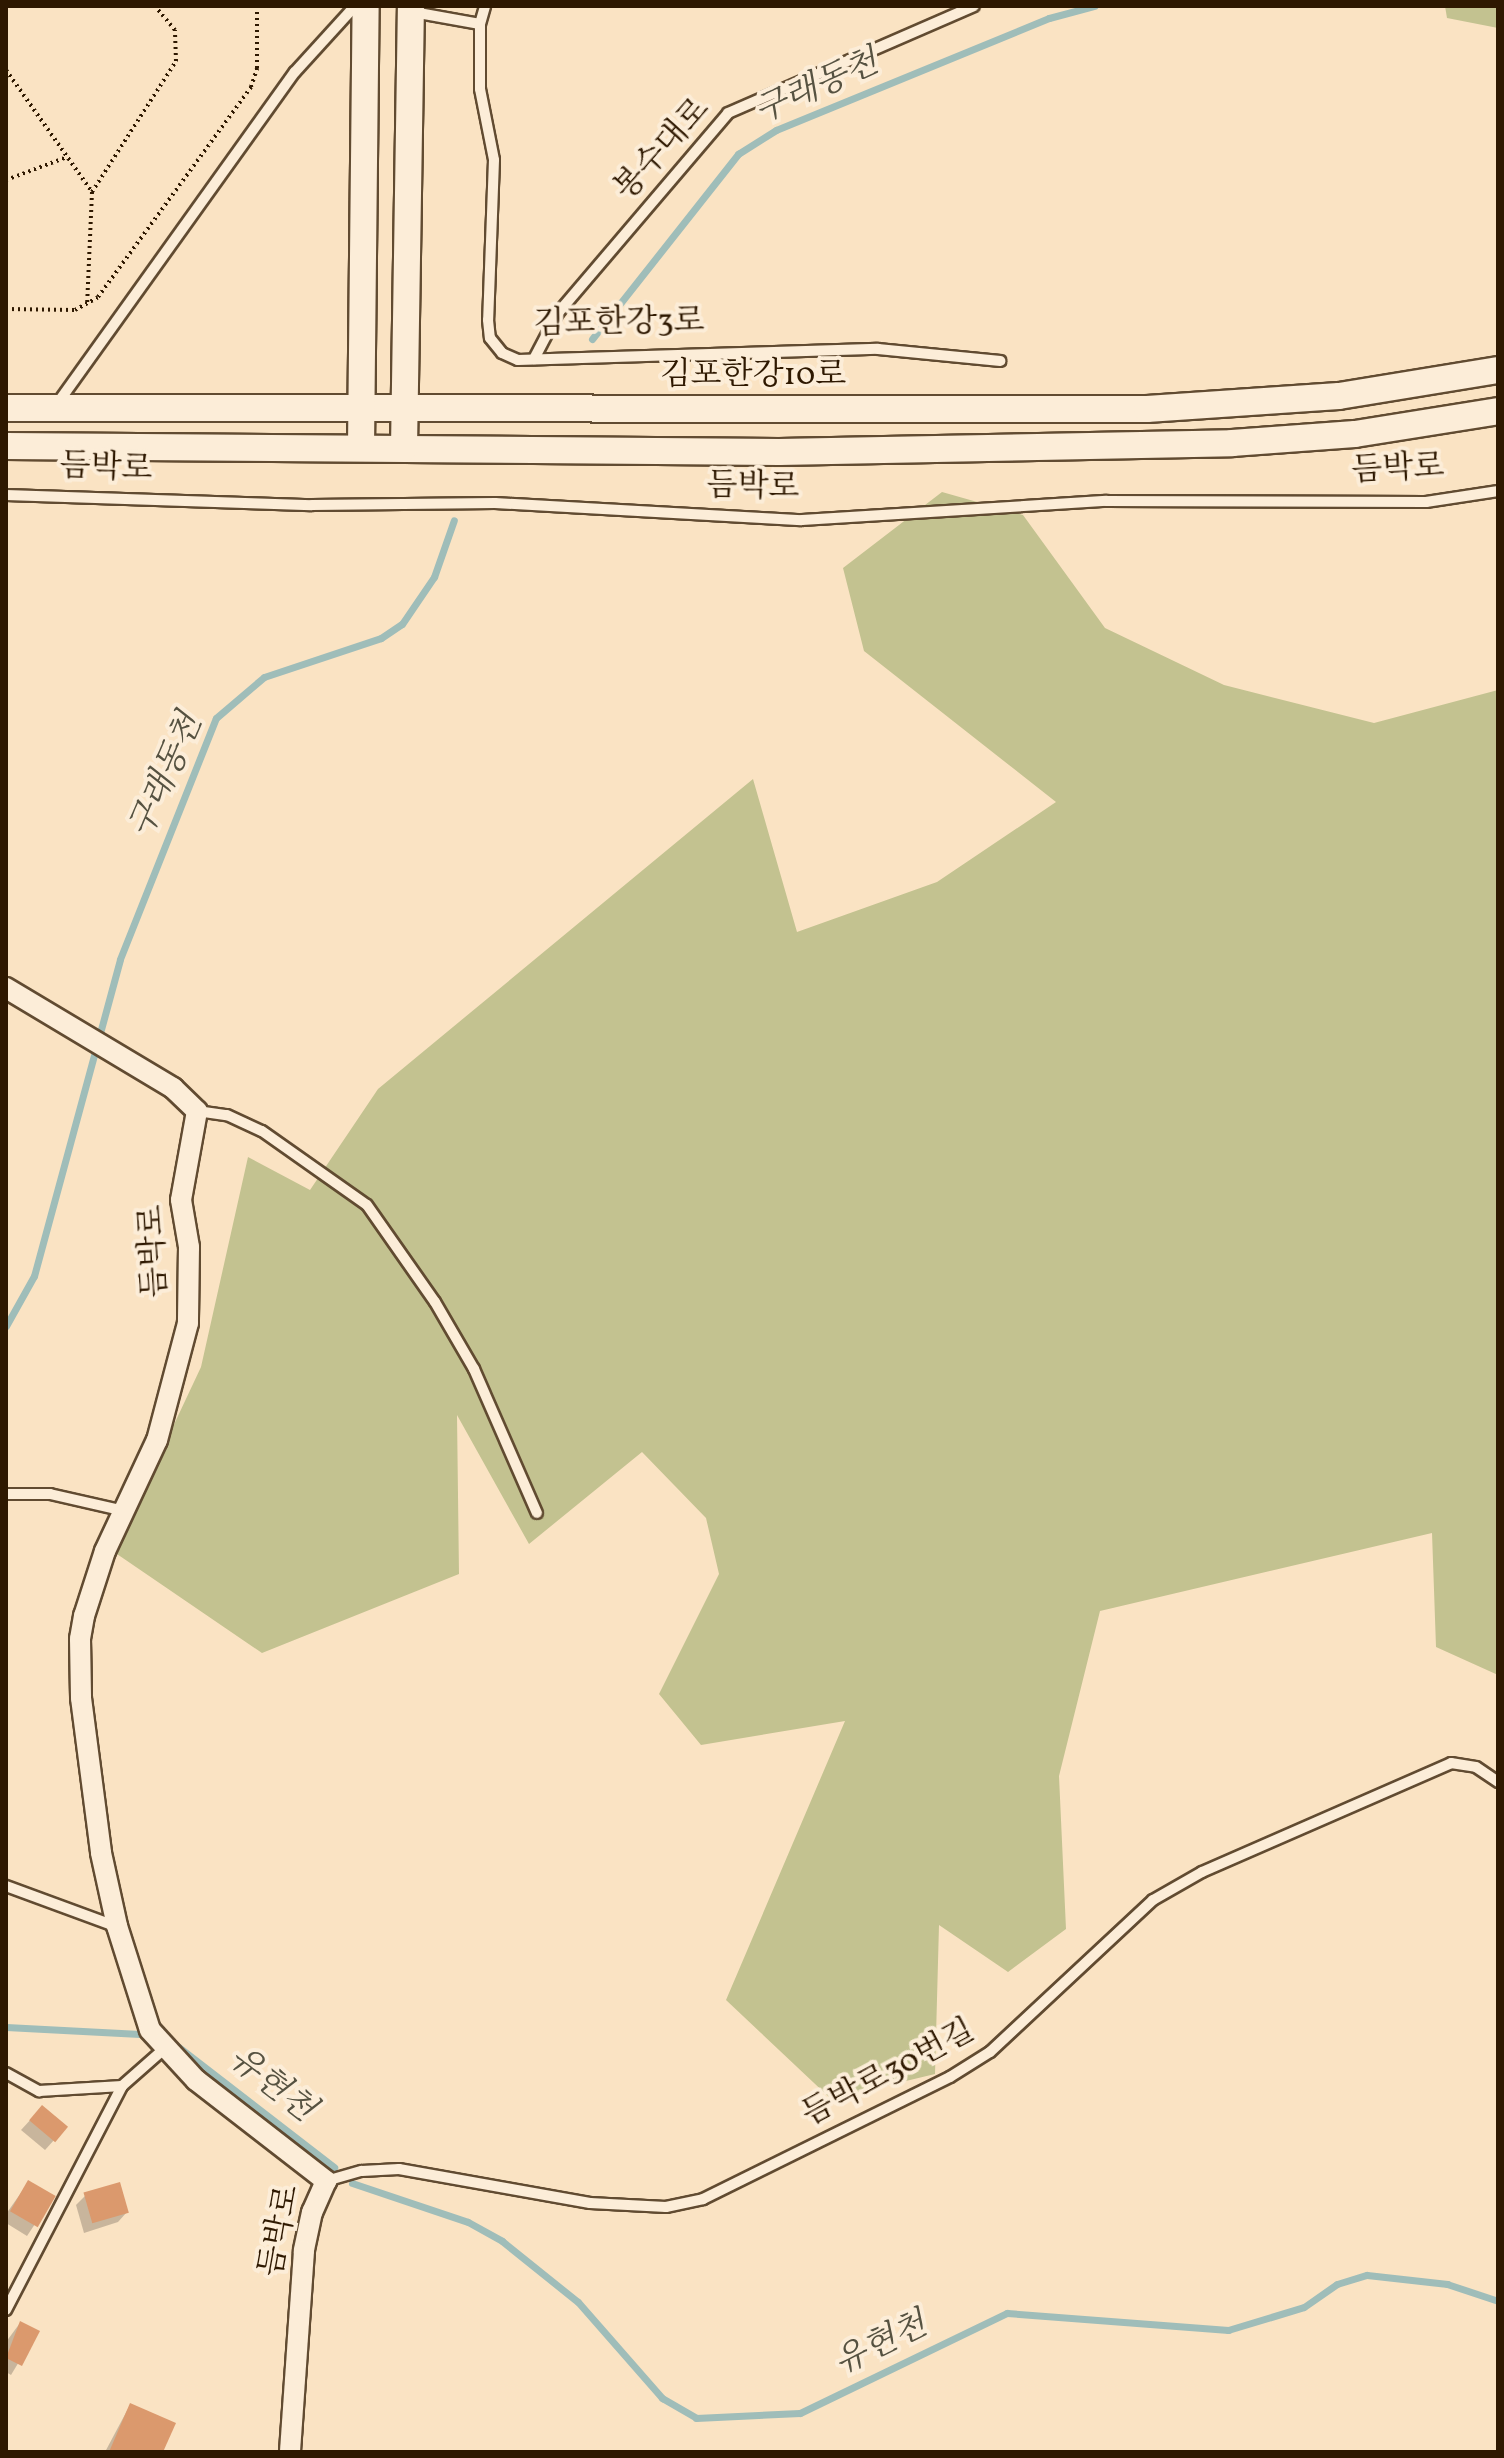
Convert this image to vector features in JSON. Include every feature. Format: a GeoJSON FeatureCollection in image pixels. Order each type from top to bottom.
{"type":"FeatureCollection","features":[{"type":"Feature","properties":{"kind":"street"},"geometry":{"type":"LineString","coordinates":[[361,448],[366,6]]}},
{"type":"Feature","properties":{"kind":"street"},"geometry":{"type":"LineString","coordinates":[[404,448],[411,9]]}},
{"type":"Feature","properties":{"kind":"street","name":"김포한강10로"},"geometry":{"type":"LineString","coordinates":[[6,408],[1147,409],[1339,396],[1498,370]]}},
{"type":"Feature","properties":{"kind":"street"},"geometry":{"type":"LineString","coordinates":[[6,446],[779,452],[1232,443],[1355,434],[1498,411]]}},
{"type":"Feature","properties":{"kind":"street"},"geometry":{"type":"LineString","coordinates":[[6,988],[173,1088],[197,1111]]}},
{"type":"Feature","properties":{"kind":"street","name":"듬박로"},"geometry":{"type":"LineString","coordinates":[[197,1111],[181,1200],[189,1247],[188,1323],[157,1440],[124,1511],[84,1616],[79,1659],[95,1811],[117,1926],[150,2030],[164,2049],[326,2181],[312,2212],[304,2251],[290,2452]]}},
{"type":"Feature","properties":{"kind":"lane"},"geometry":{"type":"LineString","coordinates":[[55,407],[295,72],[355,6]]}},
{"type":"Feature","properties":{"kind":"lane","name":"김포한강3로"},"geometry":{"type":"LineString","coordinates":[[485,6],[480,24],[480,89],[494,160],[490,338],[502,353],[534,359],[878,349],[1000,361]]}},
{"type":"Feature","properties":{"kind":"lane","name":"봉수대로"},"geometry":{"type":"LineString","coordinates":[[534,359],[558,313],[728,113],[974,6]]}},
{"type":"Feature","properties":{"kind":"lane"},"geometry":{"type":"LineString","coordinates":[[411,9],[480,24]]}},
{"type":"Feature","properties":{"kind":"lane","name":"듬박로"},"geometry":{"type":"LineString","coordinates":[[6,495],[280,504],[495,503],[802,520],[1106,501],[1426,502],[1498,491]]}},
{"type":"Feature","properties":{"kind":"lane"},"geometry":{"type":"LineString","coordinates":[[197,1111],[227,1115],[262,1131],[367,1205],[435,1302],[474,1369],[537,1513]]}},
{"type":"Feature","properties":{"kind":"lane"},"geometry":{"type":"LineString","coordinates":[[6,1494],[50,1494],[124,1511]]}},
{"type":"Feature","properties":{"kind":"lane","name":"듬박로30번길"},"geometry":{"type":"LineString","coordinates":[[326,2181],[362,2171],[399,2169],[590,2203],[666,2207],[703,2199],[912,2096],[990,2052],[1153,1900],[1202,1872],[1451,1763],[1476,1767],[1498,1782]]}},
{"type":"Feature","properties":{"kind":"lane"},"geometry":{"type":"LineString","coordinates":[[6,1886],[117,1926]]}},
{"type":"Feature","properties":{"kind":"lane"},"geometry":{"type":"LineString","coordinates":[[6,2310],[122,2086],[164,2049]]}},
{"type":"Feature","properties":{"kind":"lane"},"geometry":{"type":"LineString","coordinates":[[6,2073],[39,2091],[122,2086]]}},
{"type":"Feature","properties":{"kind":"path"},"geometry":{"type":"LineString","coordinates":[[87,306],[92,192],[176,61],[175,30],[155,6]]}},
{"type":"Feature","properties":{"kind":"path"},"geometry":{"type":"LineString","coordinates":[[87,306],[251,87],[257,68],[257,6]]}},
{"type":"Feature","properties":{"kind":"path"},"geometry":{"type":"LineString","coordinates":[[6,70],[92,192]]}},
{"type":"Feature","properties":{"kind":"path"},"geometry":{"type":"LineString","coordinates":[[6,180],[68,157]]}},
{"type":"Feature","properties":{"kind":"path"},"geometry":{"type":"LineString","coordinates":[[6,309],[87,306]]}},
{"type":"Feature","properties":{"kind":"shaded area"},"geometry":{"type":"Polygon","coordinates":[[[1445,6],[1498,6],[1498,28],[1447,18],[1445,6]]]}},
{"type":"Feature","properties":{"kind":"shaded area"},"geometry":{"type":"Polygon","coordinates":[[[942,492],[1023,515],[1105,628],[1224,685],[1374,723],[1498,690],[1498,1675],[1436,1647],[1432,1533],[1100,1611],[1059,1776],[1066,1929],[1008,1972],[939,1925],[935,2074],[831,2099],[726,2000],[845,1721],[701,1745],[659,1694],[719,1574],[706,1518],[642,1452],[529,1544],[457,1415],[459,1574],[262,1653],[114,1552],[201,1367],[248,1157],[310,1190],[378,1089],[753,779],[797,932],[937,882],[1056,802],[864,651],[843,568],[942,492]]]}},
{"type":"Feature","properties":{"kind":"building"},"geometry":{"type":"Polygon","coordinates":[[[42,2105],[68,2127],[55,2142],[29,2120],[42,2105]]]}},
{"type":"Feature","properties":{"kind":"building"},"geometry":{"type":"Polygon","coordinates":[[[28,2180],[56,2196],[38,2227],[10,2211],[28,2180]]]}},
{"type":"Feature","properties":{"kind":"building"},"geometry":{"type":"Polygon","coordinates":[[[120,2182],[129,2213],[92,2223],[83,2192],[120,2182]]]}},
{"type":"Feature","properties":{"kind":"building"},"geometry":{"type":"Polygon","coordinates":[[[20,2321],[40,2331],[22,2366],[6,2358],[20,2321]]]}},
{"type":"Feature","properties":{"kind":"building"},"geometry":{"type":"Polygon","coordinates":[[[130,2403],[176,2423],[163,2452],[109,2452],[130,2403]]]}},
{"type":"Feature","properties":{"kind":"waterway","name":"구래동천"},"geometry":{"type":"LineString","coordinates":[[592,339],[738,154],[776,130],[1049,18],[1094,6]]}},
{"type":"Feature","properties":{"kind":"waterway","name":"구래동천"},"geometry":{"type":"LineString","coordinates":[[6,1326],[34,1276],[120,959],[216,718],[264,677],[381,638],[402,624],[434,577],[454,520]]}},
{"type":"Feature","properties":{"kind":"waterway","name":"유현천"},"geometry":{"type":"LineString","coordinates":[[6,2027],[140,2034]]}},
{"type":"Feature","properties":{"kind":"waterway","name":"유현천"},"geometry":{"type":"LineString","coordinates":[[176,2045],[334,2167]]}},
{"type":"Feature","properties":{"kind":"waterway","name":"유현천"},"geometry":{"type":"LineString","coordinates":[[352,2183],[468,2222],[502,2241],[578,2302],[662,2398],[696,2418],[800,2413],[1007,2313],[1228,2330],[1304,2307],[1337,2284],[1367,2275],[1447,2284],[1498,2301]]}}]}
